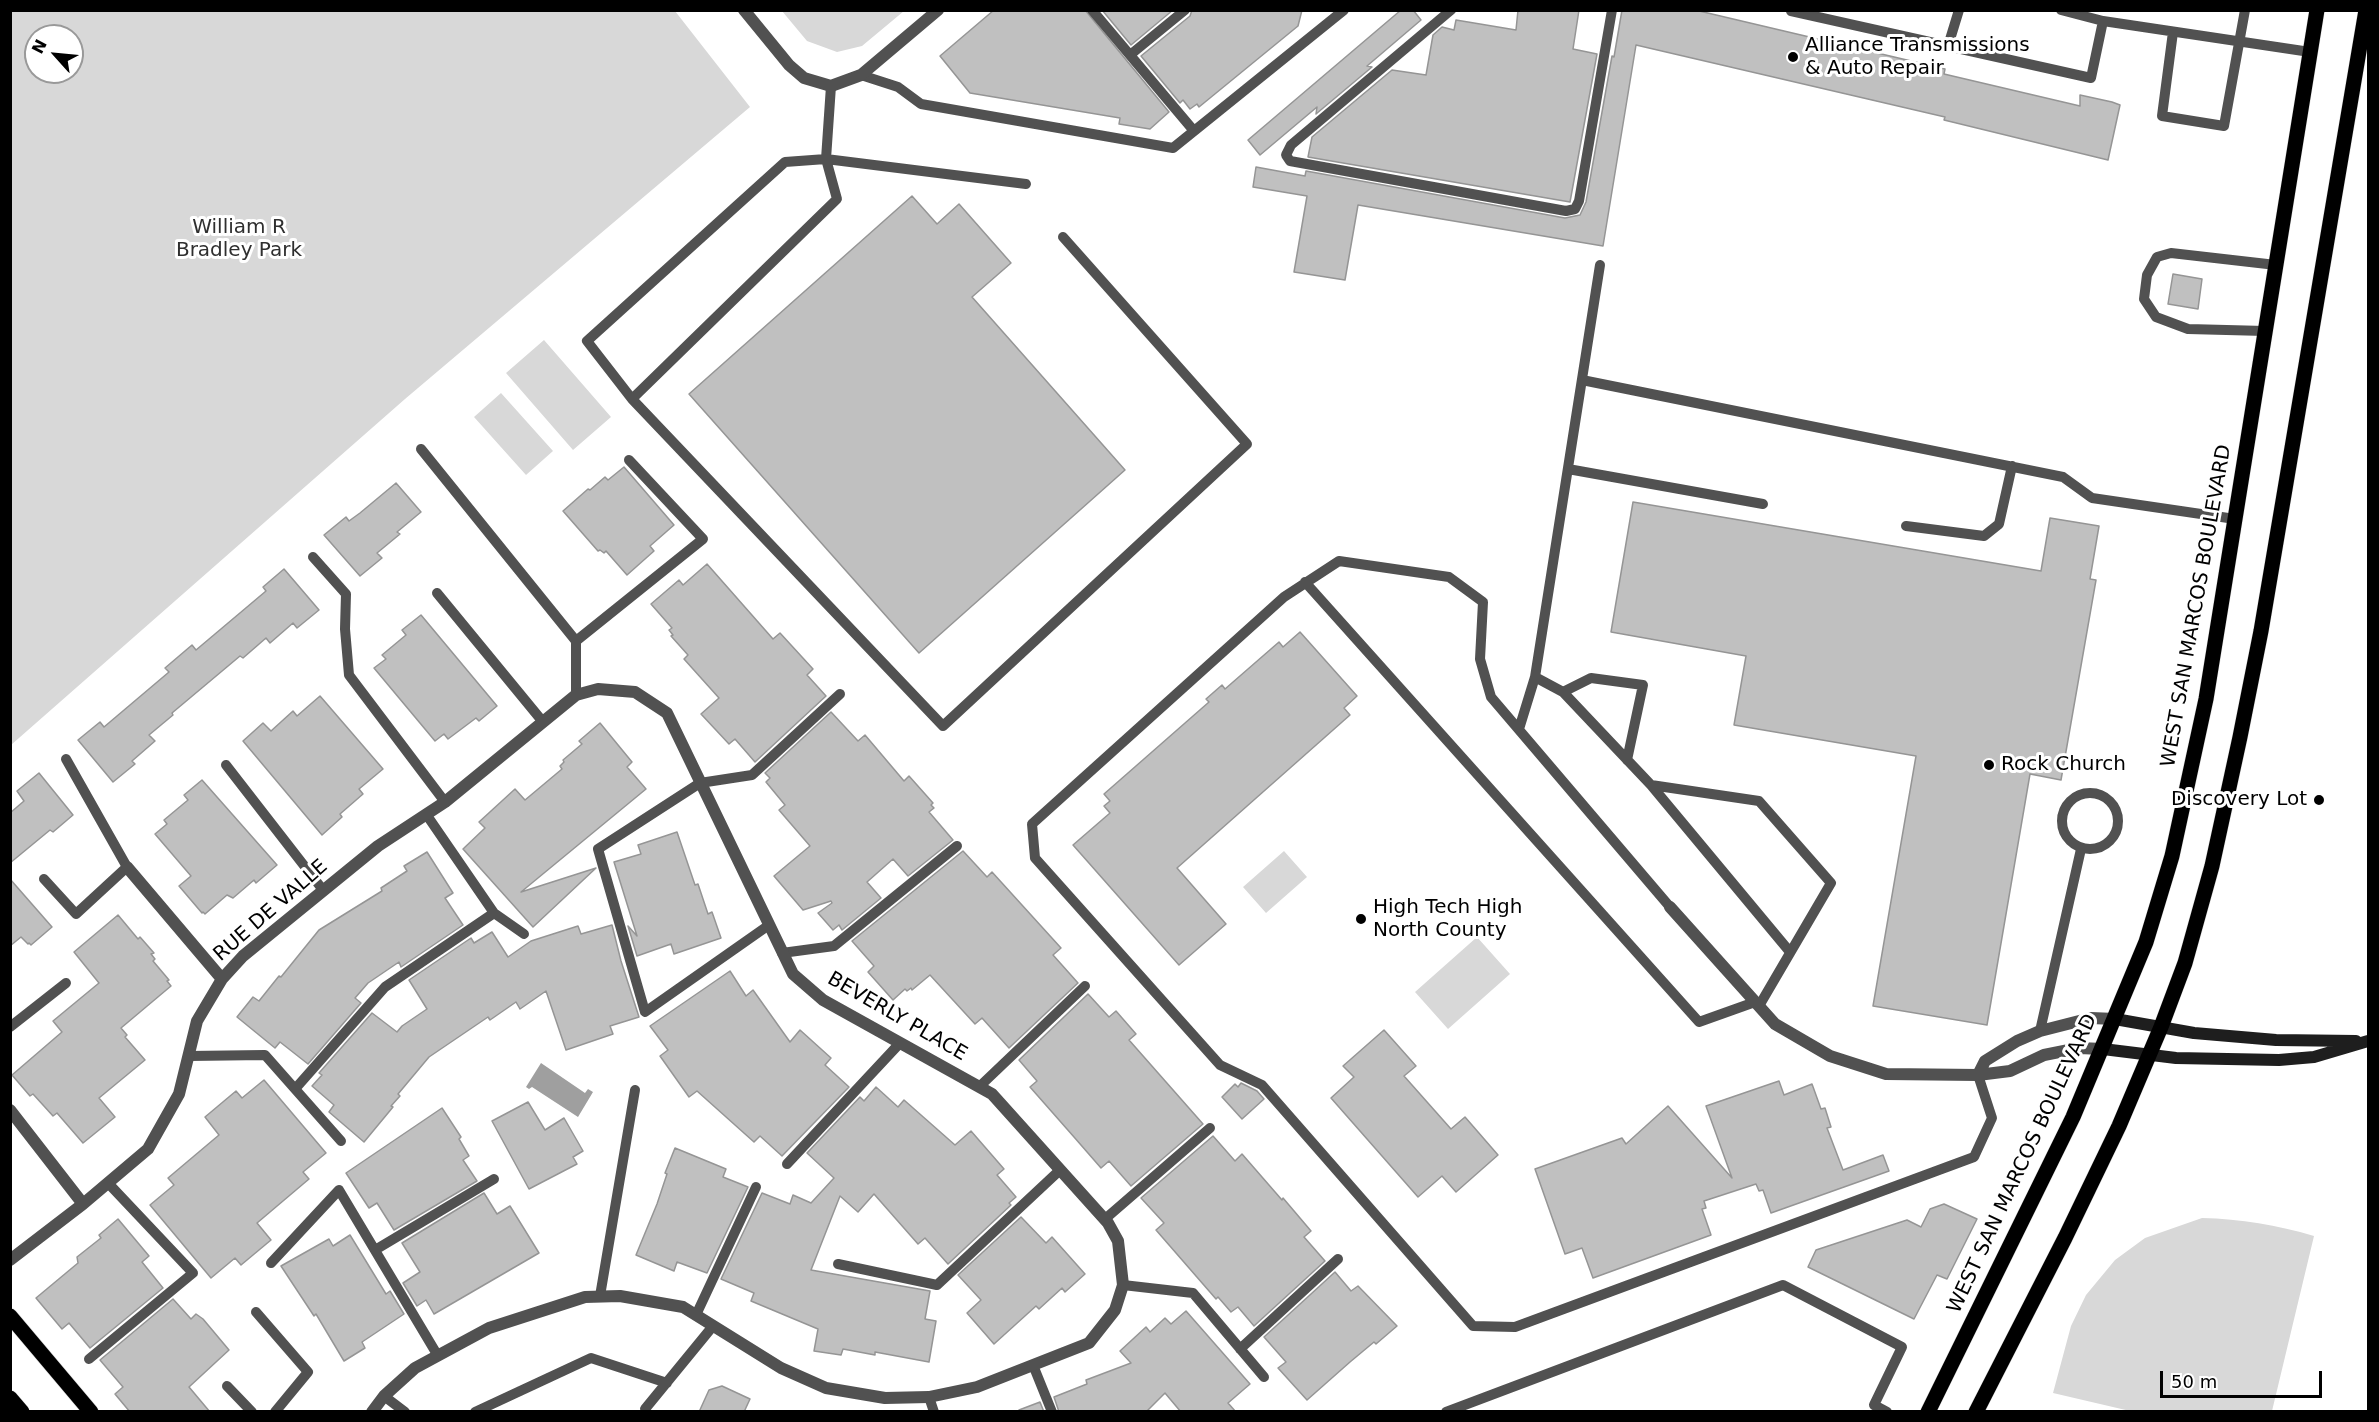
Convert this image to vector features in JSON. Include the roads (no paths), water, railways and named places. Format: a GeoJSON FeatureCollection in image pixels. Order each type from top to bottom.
{"type":"FeatureCollection","features":[{"type":"Feature","properties":{"kind":"main road","name":"WEST SAN MARCOS BOULEVARD"},"geometry":{"type":"LineString","coordinates":[[1928,1412],[2073,1117],[2103,1049],[2146,942],[2172,856],[2206,699],[2317,10]]}},
{"type":"Feature","properties":{"kind":"main road"},"geometry":{"type":"LineString","coordinates":[[1976,1412],[2080,1207],[2150,1055],[2185,963],[2211,866],[2241,737],[2366,10]]}},
{"type":"Feature","properties":{"kind":"main road"},"geometry":{"type":"LineString","coordinates":[[2115,1019],[2185,1032],[2276,1040],[2368,1041]]}},
{"type":"Feature","properties":{"kind":"main road"},"geometry":{"type":"LineString","coordinates":[[2103,1049],[2176,1058],[2279,1060],[2314,1057],[2368,1041]]}},
{"type":"Feature","properties":{"kind":"main road"},"geometry":{"type":"LineString","coordinates":[[10,1316],[91,1412]]}},
{"type":"Feature","properties":{"kind":"main road"},"geometry":{"type":"LineString","coordinates":[[10,1398],[22,1412]]}},
{"type":"Feature","properties":{"kind":"street"},"geometry":{"type":"LineString","coordinates":[[744,10],[789,65],[804,78],[831,86],[861,75],[938,10]]}},
{"type":"Feature","properties":{"kind":"street","name":"BEVERLY PLACE"},"geometry":{"type":"LineString","coordinates":[[576,695],[598,688],[635,692],[667,713],[793,974],[823,1000],[992,1094],[1105,1219],[1118,1241],[1123,1286],[1115,1310],[1089,1343],[1033,1365]]}},
{"type":"Feature","properties":{"kind":"street","name":"RUE DE VALLE"},"geometry":{"type":"LineString","coordinates":[[10,1260],[83,1204],[148,1149],[178,1095],[197,1021],[222,979],[243,956],[378,846],[445,802],[576,695]]}},
{"type":"Feature","properties":{"kind":"street"},"geometry":{"type":"LineString","coordinates":[[127,867],[222,979]]}},
{"type":"Feature","properties":{"kind":"street"},"geometry":{"type":"LineString","coordinates":[[1670,907],[1775,1024],[1830,1056],[1886,1074],[1978,1075],[2010,1071],[2044,1055],[2079,1048],[2103,1049]]}},
{"type":"Feature","properties":{"kind":"street"},"geometry":{"type":"LineString","coordinates":[[1978,1075],[1985,1061],[2017,1041],[2040,1031],[2091,1018],[2115,1019]]}},
{"type":"Feature","properties":{"kind":"street"},"geometry":{"type":"LineString","coordinates":[[10,1110],[83,1204]]}},
{"type":"Feature","properties":{"kind":"street"},"geometry":{"type":"LineString","coordinates":[[372,1412],[384,1396],[415,1368],[489,1328],[585,1297],[620,1296],[683,1307],[781,1368],[826,1388],[885,1398],[929,1397],[977,1387],[1033,1365]]}},
{"type":"Feature","properties":{"kind":"lane"},"geometry":{"type":"LineString","coordinates":[[1092,10],[1194,130]]}},
{"type":"Feature","properties":{"kind":"lane"},"geometry":{"type":"LineString","coordinates":[[1130,55],[1185,10]]}},
{"type":"Feature","properties":{"kind":"lane"},"geometry":{"type":"LineString","coordinates":[[861,75],[898,87],[921,105],[1173,148],[1344,10]]}},
{"type":"Feature","properties":{"kind":"lane"},"geometry":{"type":"LineString","coordinates":[[1451,10],[1291,145],[1286,155],[1290,161],[1566,211],[1575,209],[1579,201],[1612,10]]}},
{"type":"Feature","properties":{"kind":"lane"},"geometry":{"type":"LineString","coordinates":[[1948,46],[1959,10]]}},
{"type":"Feature","properties":{"kind":"lane"},"geometry":{"type":"LineString","coordinates":[[2061,10],[2103,21],[2310,52]]}},
{"type":"Feature","properties":{"kind":"lane"},"geometry":{"type":"LineString","coordinates":[[2173,32],[2162,116],[2224,126],[2245,10]]}},
{"type":"Feature","properties":{"kind":"lane"},"geometry":{"type":"LineString","coordinates":[[1790,11],[2091,78],[2103,21]]}},
{"type":"Feature","properties":{"kind":"lane"},"geometry":{"type":"LineString","coordinates":[[632,399],[837,199],[826,159],[831,86]]}},
{"type":"Feature","properties":{"kind":"lane"},"geometry":{"type":"LineString","coordinates":[[1026,184],[826,159],[785,162],[587,341],[632,399],[943,726],[1247,444],[1064,237]]}},
{"type":"Feature","properties":{"kind":"lane"},"geometry":{"type":"LineString","coordinates":[[2265,332],[2188,329],[2156,317],[2144,299],[2148,275],[2157,257],[2171,253],[2276,265]]}},
{"type":"Feature","properties":{"kind":"lane"},"geometry":{"type":"LineString","coordinates":[[1519,729],[1535,677],[1600,265]]}},
{"type":"Feature","properties":{"kind":"lane"},"geometry":{"type":"LineString","coordinates":[[1582,380],[2063,477],[2092,498],[2235,519]]}},
{"type":"Feature","properties":{"kind":"lane"},"geometry":{"type":"LineString","coordinates":[[421,449],[576,641],[576,695]]}},
{"type":"Feature","properties":{"kind":"lane"},"geometry":{"type":"LineString","coordinates":[[576,641],[703,539],[629,460]]}},
{"type":"Feature","properties":{"kind":"lane"},"geometry":{"type":"LineString","coordinates":[[1906,526],[1984,536],[1999,524],[2012,466]]}},
{"type":"Feature","properties":{"kind":"lane"},"geometry":{"type":"LineString","coordinates":[[1568,469],[1762,504]]}},
{"type":"Feature","properties":{"kind":"lane"},"geometry":{"type":"LineString","coordinates":[[313,557],[346,594],[345,629],[349,675],[445,802]]}},
{"type":"Feature","properties":{"kind":"lane"},"geometry":{"type":"LineString","coordinates":[[1670,907],[1491,697],[1480,659],[1483,602],[1449,577],[1339,561],[1284,597],[1032,824],[1035,858],[1220,1065],[1262,1085],[1473,1326],[1515,1327],[1974,1157],[1992,1118],[1978,1075]]}},
{"type":"Feature","properties":{"kind":"lane"},"geometry":{"type":"LineString","coordinates":[[1305,582],[1699,1022],[1757,1004],[1831,883],[1759,801],[1651,785]]}},
{"type":"Feature","properties":{"kind":"lane"},"geometry":{"type":"LineString","coordinates":[[437,593],[543,722]]}},
{"type":"Feature","properties":{"kind":"lane"},"geometry":{"type":"LineString","coordinates":[[1535,677],[1563,692],[1651,785],[1790,952]]}},
{"type":"Feature","properties":{"kind":"lane"},"geometry":{"type":"LineString","coordinates":[[1563,692],[1591,678],[1643,685],[1627,760]]}},
{"type":"Feature","properties":{"kind":"lane"},"geometry":{"type":"LineString","coordinates":[[769,925],[645,1012],[598,849],[700,783],[752,775],[840,694]]}},
{"type":"Feature","properties":{"kind":"lane"},"geometry":{"type":"LineString","coordinates":[[44,879],[76,914],[127,867],[66,759]]}},
{"type":"Feature","properties":{"kind":"lane"},"geometry":{"type":"LineString","coordinates":[[226,765],[323,890]]}},
{"type":"Feature","properties":{"kind":"lane"},"geometry":{"type":"LineString","coordinates":[[2088,792],[2097,793],[2113,803],[2118,812],[2116,833],[2110,842],[2102,847],[2092,850],[2081,849],[2066,836],[2062,826],[2062,816],[2072,800],[2088,792]]}},
{"type":"Feature","properties":{"kind":"lane"},"geometry":{"type":"LineString","coordinates":[[426,814],[494,913],[524,934]]}},
{"type":"Feature","properties":{"kind":"lane"},"geometry":{"type":"LineString","coordinates":[[782,953],[834,946],[957,846]]}},
{"type":"Feature","properties":{"kind":"lane"},"geometry":{"type":"LineString","coordinates":[[2040,1031],[2081,849]]}},
{"type":"Feature","properties":{"kind":"lane"},"geometry":{"type":"LineString","coordinates":[[295,1089],[385,987],[494,913]]}},
{"type":"Feature","properties":{"kind":"lane"},"geometry":{"type":"LineString","coordinates":[[10,1027],[66,982]]}},
{"type":"Feature","properties":{"kind":"lane"},"geometry":{"type":"LineString","coordinates":[[980,1087],[1085,986]]}},
{"type":"Feature","properties":{"kind":"lane"},"geometry":{"type":"LineString","coordinates":[[787,1164],[900,1043]]}},
{"type":"Feature","properties":{"kind":"lane"},"geometry":{"type":"LineString","coordinates":[[189,1056],[265,1055],[341,1142]]}},
{"type":"Feature","properties":{"kind":"lane"},"geometry":{"type":"LineString","coordinates":[[600,1296],[635,1090]]}},
{"type":"Feature","properties":{"kind":"lane"},"geometry":{"type":"LineString","coordinates":[[1105,1219],[1210,1128]]}},
{"type":"Feature","properties":{"kind":"lane"},"geometry":{"type":"LineString","coordinates":[[838,1264],[937,1285],[1060,1170]]}},
{"type":"Feature","properties":{"kind":"lane"},"geometry":{"type":"LineString","coordinates":[[375,1250],[494,1179]]}},
{"type":"Feature","properties":{"kind":"lane"},"geometry":{"type":"LineString","coordinates":[[89,1359],[193,1273],[108,1182]]}},
{"type":"Feature","properties":{"kind":"lane"},"geometry":{"type":"LineString","coordinates":[[696,1315],[756,1187]]}},
{"type":"Feature","properties":{"kind":"lane"},"geometry":{"type":"LineString","coordinates":[[271,1263],[339,1190],[438,1356]]}},
{"type":"Feature","properties":{"kind":"lane"},"geometry":{"type":"LineString","coordinates":[[1240,1349],[1338,1259]]}},
{"type":"Feature","properties":{"kind":"lane"},"geometry":{"type":"LineString","coordinates":[[1123,1286],[1193,1293],[1264,1377]]}},
{"type":"Feature","properties":{"kind":"lane"},"geometry":{"type":"LineString","coordinates":[[1446,1412],[1783,1286],[1902,1347],[1874,1405],[1887,1412]]}},
{"type":"Feature","properties":{"kind":"lane"},"geometry":{"type":"LineString","coordinates":[[256,1312],[308,1372],[275,1412]]}},
{"type":"Feature","properties":{"kind":"lane"},"geometry":{"type":"LineString","coordinates":[[646,1412],[645,1409],[713,1326]]}},
{"type":"Feature","properties":{"kind":"lane"},"geometry":{"type":"LineString","coordinates":[[475,1412],[591,1359],[667,1383]]}},
{"type":"Feature","properties":{"kind":"lane"},"geometry":{"type":"LineString","coordinates":[[1033,1365],[1052,1412]]}},
{"type":"Feature","properties":{"kind":"lane"},"geometry":{"type":"LineString","coordinates":[[227,1386],[252,1412]]}},
{"type":"Feature","properties":{"kind":"lane"},"geometry":{"type":"LineString","coordinates":[[384,1396],[405,1412]]}},
{"type":"Feature","properties":{"kind":"lane"},"geometry":{"type":"LineString","coordinates":[[929,1397],[934,1412]]}},
{"type":"Feature","properties":{"kind":"place","name":"Alliance Transmissions & Auto Repair"},"geometry":{"type":"Point","coordinates":[1793,57]}},
{"type":"Feature","properties":{"kind":"place","name":"Rock Church"},"geometry":{"type":"Point","coordinates":[1989,765]}},
{"type":"Feature","properties":{"kind":"place","name":"Discovery Lot"},"geometry":{"type":"Point","coordinates":[2319,800]}},
{"type":"Feature","properties":{"kind":"place","name":"High Tech High North County"},"geometry":{"type":"Point","coordinates":[1361,919]}},
{"type":"Feature","properties":{"kind":"park label","name":"William R Bradley Park"},"geometry":{"type":"Point","coordinates":[239,240]}}]}
